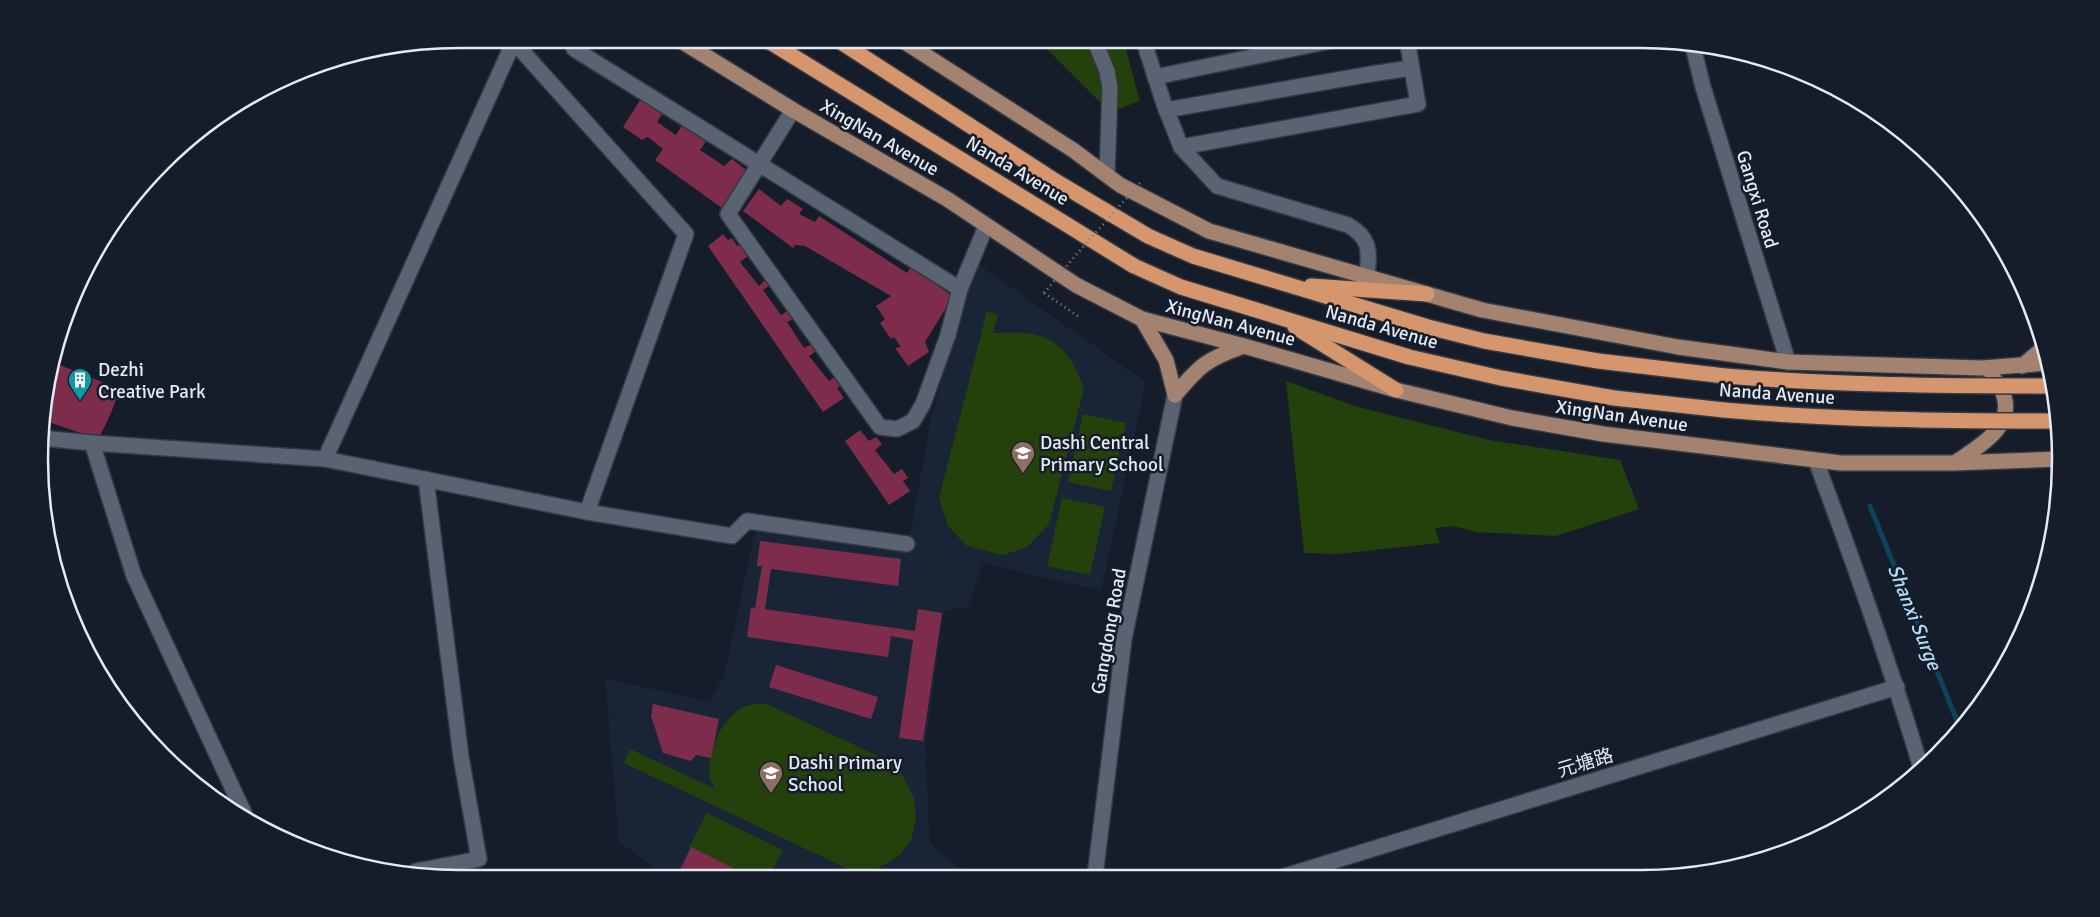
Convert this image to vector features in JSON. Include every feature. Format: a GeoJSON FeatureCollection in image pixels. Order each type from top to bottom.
{"type":"FeatureCollection","features":[{"type":"Feature","properties":{"kind":"highway","name":"Nanda Avenue"},"geometry":{"type":"LineString","coordinates":[[781,48],[1134,266],[1181,287],[1409,357],[1501,378],[1614,398],[1724,410],[1788,416],[1913,422],[2051,421]]}},
{"type":"Feature","properties":{"kind":"highway","name":"Nanda Avenue"},"geometry":{"type":"LineString","coordinates":[[850,48],[1057,182],[1148,236],[1193,256],[1428,327],[1484,341],[1598,361],[1725,376],[1893,386],[2046,386]]}},
{"type":"Feature","properties":{"kind":"highway"},"geometry":{"type":"LineString","coordinates":[[1285,284],[1427,294]]}},
{"type":"Feature","properties":{"kind":"highway"},"geometry":{"type":"LineString","coordinates":[[1276,315],[1396,390]]}},
{"type":"Feature","properties":{"kind":"main road","name":"XingNan Avenue"},"geometry":{"type":"LineString","coordinates":[[693,48],[793,110],[919,182],[1076,285],[1142,319],[1396,390],[1512,418],[1603,434],[1816,462],[1869,464],[1954,463]]}},
{"type":"Feature","properties":{"kind":"main road"},"geometry":{"type":"LineString","coordinates":[[914,48],[1073,150],[1120,185],[1209,231],[1482,310],[1678,347],[1788,362],[1836,365],[1982,368],[2041,364]]}},
{"type":"Feature","properties":{"kind":"main road"},"geometry":{"type":"LineString","coordinates":[[1142,319],[1166,360],[1175,395]]}},
{"type":"Feature","properties":{"kind":"main road"},"geometry":{"type":"LineString","coordinates":[[1175,395],[1196,370],[1215,356],[1244,346]]}},
{"type":"Feature","properties":{"kind":"main road"},"geometry":{"type":"LineString","coordinates":[[2022,366],[2038,353]]}},
{"type":"Feature","properties":{"kind":"main road"},"geometry":{"type":"LineString","coordinates":[[1954,463],[1986,442],[1998,430],[2005,411],[2003,393],[1992,377],[1982,368]]}},
{"type":"Feature","properties":{"kind":"main road"},"geometry":{"type":"LineString","coordinates":[[1954,463],[2052,459]]}},
{"type":"Feature","properties":{"kind":"street"},"geometry":{"type":"LineString","coordinates":[[325,459],[511,48]]}},
{"type":"Feature","properties":{"kind":"street"},"geometry":{"type":"LineString","coordinates":[[522,48],[686,234],[587,512]]}},
{"type":"Feature","properties":{"kind":"street"},"geometry":{"type":"LineString","coordinates":[[1098,48],[1107,71],[1110,88],[1107,175]]}},
{"type":"Feature","properties":{"kind":"street"},"geometry":{"type":"LineString","coordinates":[[1146,48],[1166,110],[1181,147],[1217,186],[1348,225],[1361,233],[1369,249],[1366,277]]}},
{"type":"Feature","properties":{"kind":"street"},"geometry":{"type":"LineString","coordinates":[[1155,77],[1296,48]]}},
{"type":"Feature","properties":{"kind":"street"},"geometry":{"type":"LineString","coordinates":[[1181,147],[1418,104],[1408,48]]}},
{"type":"Feature","properties":{"kind":"street"},"geometry":{"type":"LineString","coordinates":[[574,49],[960,289]]}},
{"type":"Feature","properties":{"kind":"street","name":"Gangxi Road"},"geometry":{"type":"LineString","coordinates":[[1694,51],[1703,87],[1788,362]]}},
{"type":"Feature","properties":{"kind":"street"},"geometry":{"type":"LineString","coordinates":[[1166,110],[1411,68]]}},
{"type":"Feature","properties":{"kind":"street"},"geometry":{"type":"LineString","coordinates":[[793,110],[728,214],[880,427],[897,429],[913,421],[923,404],[948,335],[960,289],[986,226]]}},
{"type":"Feature","properties":{"kind":"street","name":"Gangdong Road"},"geometry":{"type":"LineString","coordinates":[[1096,870],[1124,639],[1175,395]]}},
{"type":"Feature","properties":{"kind":"street"},"geometry":{"type":"LineString","coordinates":[[48,439],[325,459],[587,512],[732,536],[747,521],[907,544]]}},
{"type":"Feature","properties":{"kind":"street"},"geometry":{"type":"LineString","coordinates":[[92,443],[134,576],[241,807]]}},
{"type":"Feature","properties":{"kind":"street"},"geometry":{"type":"LineString","coordinates":[[1816,462],[1897,687],[1919,761]]}},
{"type":"Feature","properties":{"kind":"street"},"geometry":{"type":"LineString","coordinates":[[426,479],[461,757],[479,859],[429,869]]}},
{"type":"Feature","properties":{"kind":"street","name":"元塘路"},"geometry":{"type":"LineString","coordinates":[[1305,870],[1897,687]]}},
{"type":"Feature","properties":{"kind":"path"},"geometry":{"type":"LineString","coordinates":[[1078,316],[1044,293],[1140,183]]}},
{"type":"Feature","properties":{"kind":"shaded area","name":"Dashi Central Primary School"},"geometry":{"type":"Polygon","coordinates":[[[975,262],[1146,382],[1101,591],[983,563],[968,607],[944,611],[925,747],[930,843],[962,870],[658,870],[619,842],[605,678],[709,702],[724,676],[755,531],[905,551],[912,525],[930,422],[975,262]]]}},
{"type":"Feature","properties":{"kind":"green space"},"geometry":{"type":"Polygon","coordinates":[[[1046,48],[1125,48],[1140,101],[1110,112],[1046,48]]]}},
{"type":"Feature","properties":{"kind":"green space"},"geometry":{"type":"Polygon","coordinates":[[[987,311],[998,315],[993,333],[1011,332],[1040,336],[1061,348],[1077,371],[1084,388],[1049,524],[1027,547],[1003,555],[967,546],[948,526],[939,498],[987,311]]]}},
{"type":"Feature","properties":{"kind":"green space"},"geometry":{"type":"Polygon","coordinates":[[[1286,381],[1358,407],[1489,440],[1620,460],[1639,509],[1556,536],[1476,532],[1453,526],[1435,528],[1440,543],[1337,554],[1304,553],[1286,381]]]}},
{"type":"Feature","properties":{"kind":"green space"},"geometry":{"type":"Polygon","coordinates":[[[1083,414],[1126,423],[1111,491],[1068,482],[1083,414]]]}},
{"type":"Feature","properties":{"kind":"green space"},"geometry":{"type":"Polygon","coordinates":[[[1062,498],[1105,507],[1090,575],[1047,566],[1062,498]]]}},
{"type":"Feature","properties":{"kind":"green space"},"geometry":{"type":"Polygon","coordinates":[[[757,704],[767,704],[897,765],[914,798],[916,819],[911,840],[899,856],[878,868],[881,870],[850,870],[624,763],[630,749],[715,789],[710,779],[709,769],[713,747],[718,736],[723,726],[738,710],[757,704]]]}},
{"type":"Feature","properties":{"kind":"green space"},"geometry":{"type":"Polygon","coordinates":[[[707,813],[783,850],[773,870],[735,870],[689,848],[707,813]]]}},
{"type":"Feature","properties":{"kind":"building"},"geometry":{"type":"Polygon","coordinates":[[[640,100],[662,114],[657,122],[676,135],[682,125],[706,141],[700,150],[724,166],[732,159],[749,172],[722,208],[655,160],[663,149],[648,137],[642,140],[623,127],[640,100]]]}},
{"type":"Feature","properties":{"kind":"building"},"geometry":{"type":"Polygon","coordinates":[[[759,189],[781,206],[787,199],[803,209],[799,214],[815,222],[819,216],[907,273],[911,267],[951,295],[949,303],[925,342],[929,352],[908,366],[895,348],[901,347],[894,337],[891,339],[880,323],[885,319],[876,306],[891,296],[805,246],[795,245],[793,248],[743,211],[759,189]]]}},
{"type":"Feature","properties":{"kind":"building"},"geometry":{"type":"Polygon","coordinates":[[[723,234],[728,240],[732,238],[737,246],[744,242],[748,248],[744,251],[748,256],[740,262],[759,286],[768,277],[773,283],[763,290],[781,315],[790,309],[796,318],[787,322],[804,348],[814,343],[818,350],[809,356],[829,381],[836,376],[842,385],[837,388],[844,398],[823,412],[708,246],[723,234]]]}},
{"type":"Feature","properties":{"kind":"building","name":"Dezhi Creative Park"},"geometry":{"type":"Polygon","coordinates":[[[59,365],[120,389],[99,438],[49,422],[59,365]]]}},
{"type":"Feature","properties":{"kind":"building"},"geometry":{"type":"Polygon","coordinates":[[[860,430],[869,441],[876,437],[882,444],[875,450],[894,474],[902,469],[908,478],[903,481],[910,491],[889,505],[845,441],[860,430]]]}},
{"type":"Feature","properties":{"kind":"building"},"geometry":{"type":"Polygon","coordinates":[[[760,541],[901,559],[898,586],[771,569],[765,609],[915,631],[918,609],[942,613],[923,741],[899,738],[913,640],[891,636],[888,657],[747,637],[751,607],[755,608],[762,566],[757,566],[760,541]]]}},
{"type":"Feature","properties":{"kind":"building"},"geometry":{"type":"Polygon","coordinates":[[[776,665],[878,697],[871,719],[769,687],[776,665]]]}},
{"type":"Feature","properties":{"kind":"building"},"geometry":{"type":"Polygon","coordinates":[[[653,704],[719,719],[711,758],[696,755],[691,761],[663,753],[651,716],[653,704]]]}},
{"type":"Feature","properties":{"kind":"building"},"geometry":{"type":"Polygon","coordinates":[[[691,847],[737,870],[680,870],[691,847]]]}},
{"type":"Feature","properties":{"kind":"waterway","name":"Shanxi Surge"},"geometry":{"type":"LineString","coordinates":[[1870,506],[1957,722]]}},
{"type":"Feature","properties":{"kind":"place","name":"Dezhi Creative Park"},"geometry":{"type":"Point","coordinates":[80,401]}},
{"type":"Feature","properties":{"kind":"place","name":"Dashi Central Primary School"},"geometry":{"type":"Point","coordinates":[1023,474]}},
{"type":"Feature","properties":{"kind":"place","name":"Dashi Primary School"},"geometry":{"type":"Point","coordinates":[771,794]}}]}
